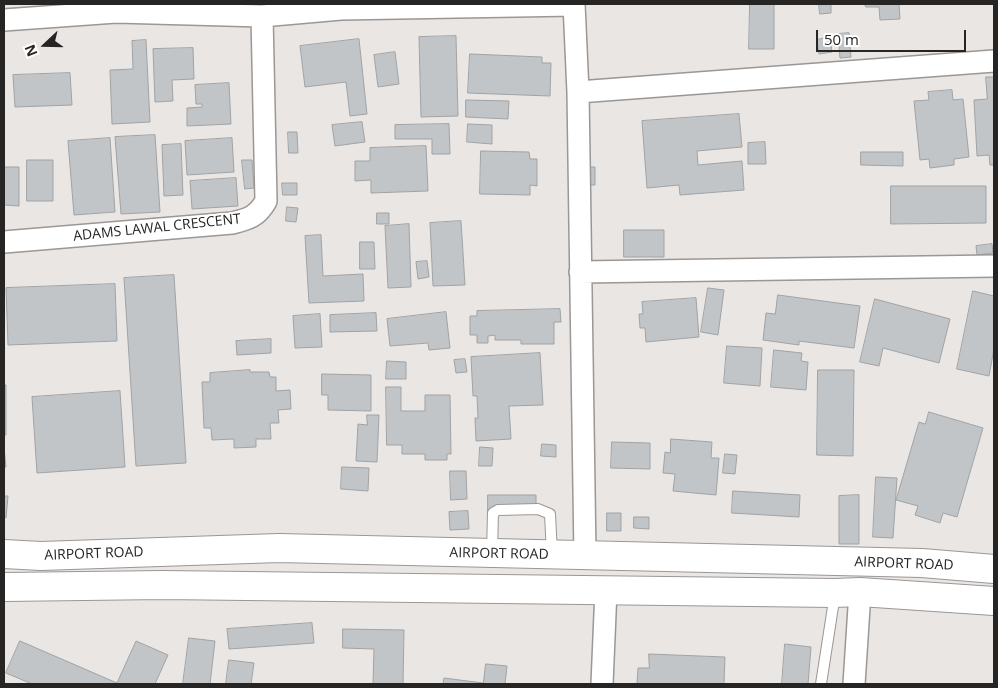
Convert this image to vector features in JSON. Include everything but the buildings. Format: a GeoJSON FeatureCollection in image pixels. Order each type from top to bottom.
{"type":"FeatureCollection","features":[{"type":"Feature","properties":{"kind":"main road","name":"AIRPORT ROAD"},"geometry":{"type":"LineString","coordinates":[[4,554],[41,556],[279,548],[922,563],[994,569]]}},
{"type":"Feature","properties":{"kind":"main road"},"geometry":{"type":"LineString","coordinates":[[4,587],[163,586],[848,592],[994,602]]}},
{"type":"Feature","properties":{"kind":"street"},"geometry":{"type":"LineString","coordinates":[[4,20],[116,8],[262,16],[341,6],[574,5],[578,92],[585,556]]}},
{"type":"Feature","properties":{"kind":"street","name":"ADAMS LAWAL CRESCENT"},"geometry":{"type":"LineString","coordinates":[[4,242],[232,223],[251,218],[260,212],[266,201],[262,16]]}},
{"type":"Feature","properties":{"kind":"street"},"geometry":{"type":"LineString","coordinates":[[578,92],[994,61]]}},
{"type":"Feature","properties":{"kind":"street"},"geometry":{"type":"LineString","coordinates":[[580,272],[994,266]]}},
{"type":"Feature","properties":{"kind":"street"},"geometry":{"type":"LineString","coordinates":[[602,684],[606,590]]}},
{"type":"Feature","properties":{"kind":"street"},"geometry":{"type":"LineString","coordinates":[[848,592],[854,684]]}},
{"type":"Feature","properties":{"kind":"lane"},"geometry":{"type":"LineString","coordinates":[[492,554],[494,513],[498,510],[538,509],[550,514],[552,555]]}},
{"type":"Feature","properties":{"kind":"lane"},"geometry":{"type":"LineString","coordinates":[[821,684],[848,592]]}}]}
